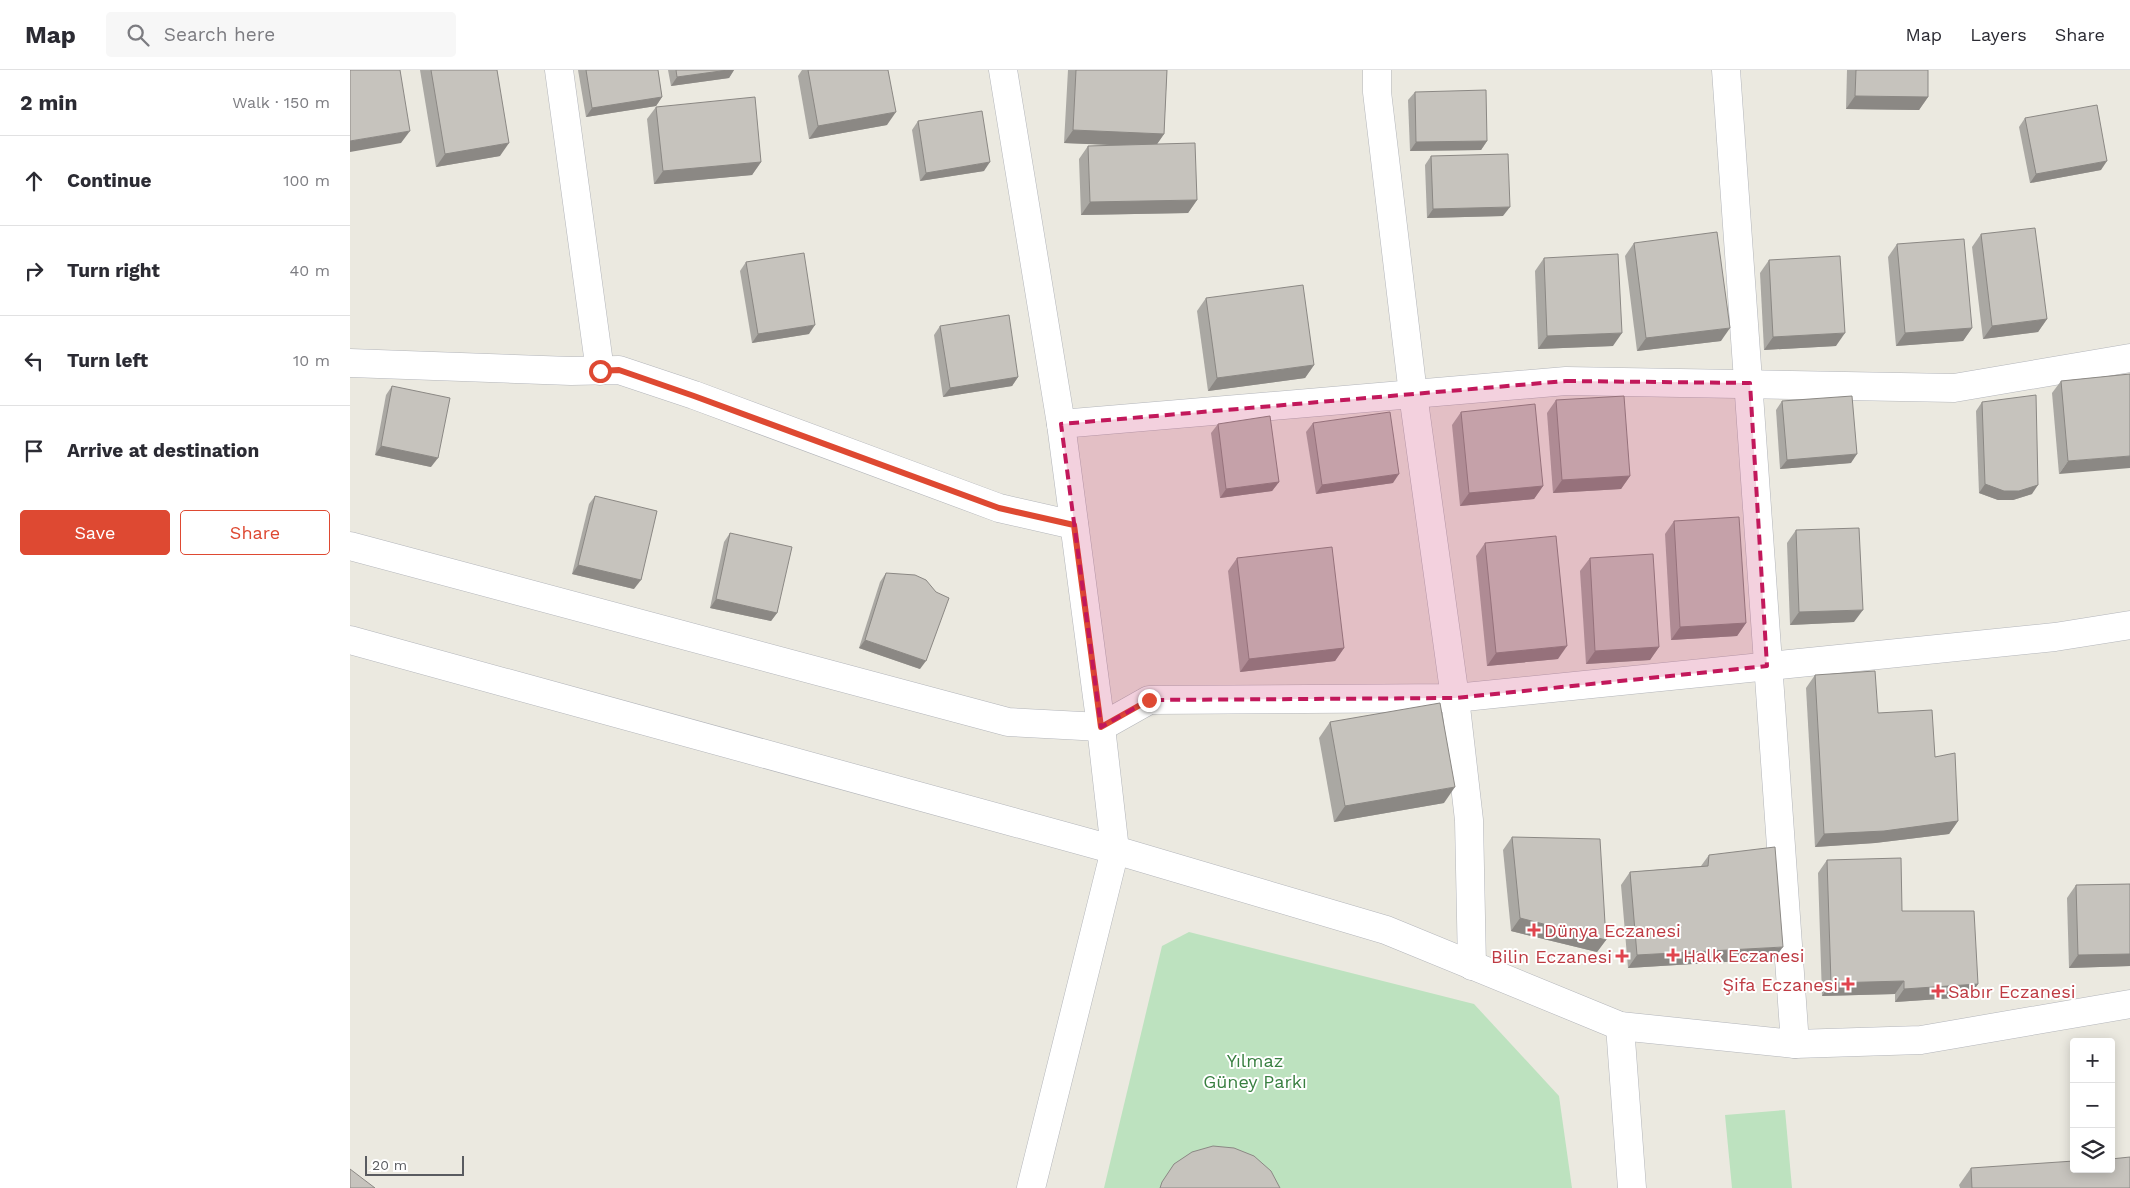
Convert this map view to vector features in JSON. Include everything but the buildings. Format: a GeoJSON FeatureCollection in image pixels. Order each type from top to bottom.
{"type":"FeatureCollection","features":[{"type":"Feature","properties":{"kind":"street"},"geometry":{"type":"LineString","coordinates":[[559,70],[600,371]]}},
{"type":"Feature","properties":{"kind":"street"},"geometry":{"type":"LineString","coordinates":[[1003,70],[1061,424],[1101,727],[1115,850],[1031,1188]]}},
{"type":"Feature","properties":{"kind":"street"},"geometry":{"type":"LineString","coordinates":[[1377,70],[1377,92],[1414,394],[1456,698],[1469,820],[1472,966]]}},
{"type":"Feature","properties":{"kind":"street"},"geometry":{"type":"LineString","coordinates":[[1726,70],[1750,383],[1767,666],[1795,1044]]}},
{"type":"Feature","properties":{"kind":"street"},"geometry":{"type":"LineString","coordinates":[[1061,424],[1566,381],[1954,388],[2130,358]]}},
{"type":"Feature","properties":{"kind":"street"},"geometry":{"type":"LineString","coordinates":[[350,363],[619,370],[999,508],[1074,525]]}},
{"type":"Feature","properties":{"kind":"street"},"geometry":{"type":"LineString","coordinates":[[350,546],[1008,722],[1101,727],[1149,700],[1456,698],[2055,637],[2130,625]]}},
{"type":"Feature","properties":{"kind":"street"},"geometry":{"type":"LineString","coordinates":[[350,640],[1115,850],[1386,930],[1620,1026],[1795,1044],[1921,1040],[2130,1004]]}},
{"type":"Feature","properties":{"kind":"street"},"geometry":{"type":"LineString","coordinates":[[1620,1026],[1632,1188]]}},
{"type":"Feature","properties":{"kind":"highlighted area"},"geometry":{"type":"Polygon","coordinates":[[[1566,381],[1750,383],[1767,666],[1455,698],[1149,700],[1101,727],[1061,424],[1566,381]]]}},
{"type":"Feature","properties":{"kind":"green space","name":"Yılmaz Güney Parkı"},"geometry":{"type":"Polygon","coordinates":[[[1189,932],[1474,1004],[1559,1096],[1572,1188],[1104,1188],[1162,946],[1189,932]]]}},
{"type":"Feature","properties":{"kind":"green space"},"geometry":{"type":"Polygon","coordinates":[[[1785,1110],[1792,1188],[1732,1188],[1725,1115],[1785,1110]]]}},
{"type":"Feature","properties":{"kind":"place","name":"Dünya Eczanesi"},"geometry":{"type":"Point","coordinates":[1534,930]}},
{"type":"Feature","properties":{"kind":"place","name":"Halk Eczanesi"},"geometry":{"type":"Point","coordinates":[1673,955]}},
{"type":"Feature","properties":{"kind":"place","name":"Bilin Eczanesi"},"geometry":{"type":"Point","coordinates":[1622,956]}},
{"type":"Feature","properties":{"kind":"place","name":"Şifa Eczanesi"},"geometry":{"type":"Point","coordinates":[1848,984]}},
{"type":"Feature","properties":{"kind":"place","name":"Sabır Eczanesi"},"geometry":{"type":"Point","coordinates":[1938,991]}},
{"type":"Feature","properties":{"kind":"route"},"geometry":{"type":"LineString","coordinates":[[600,371],[619,370],[999,508],[1074,525],[1101,727],[1149,700]]}}]}
